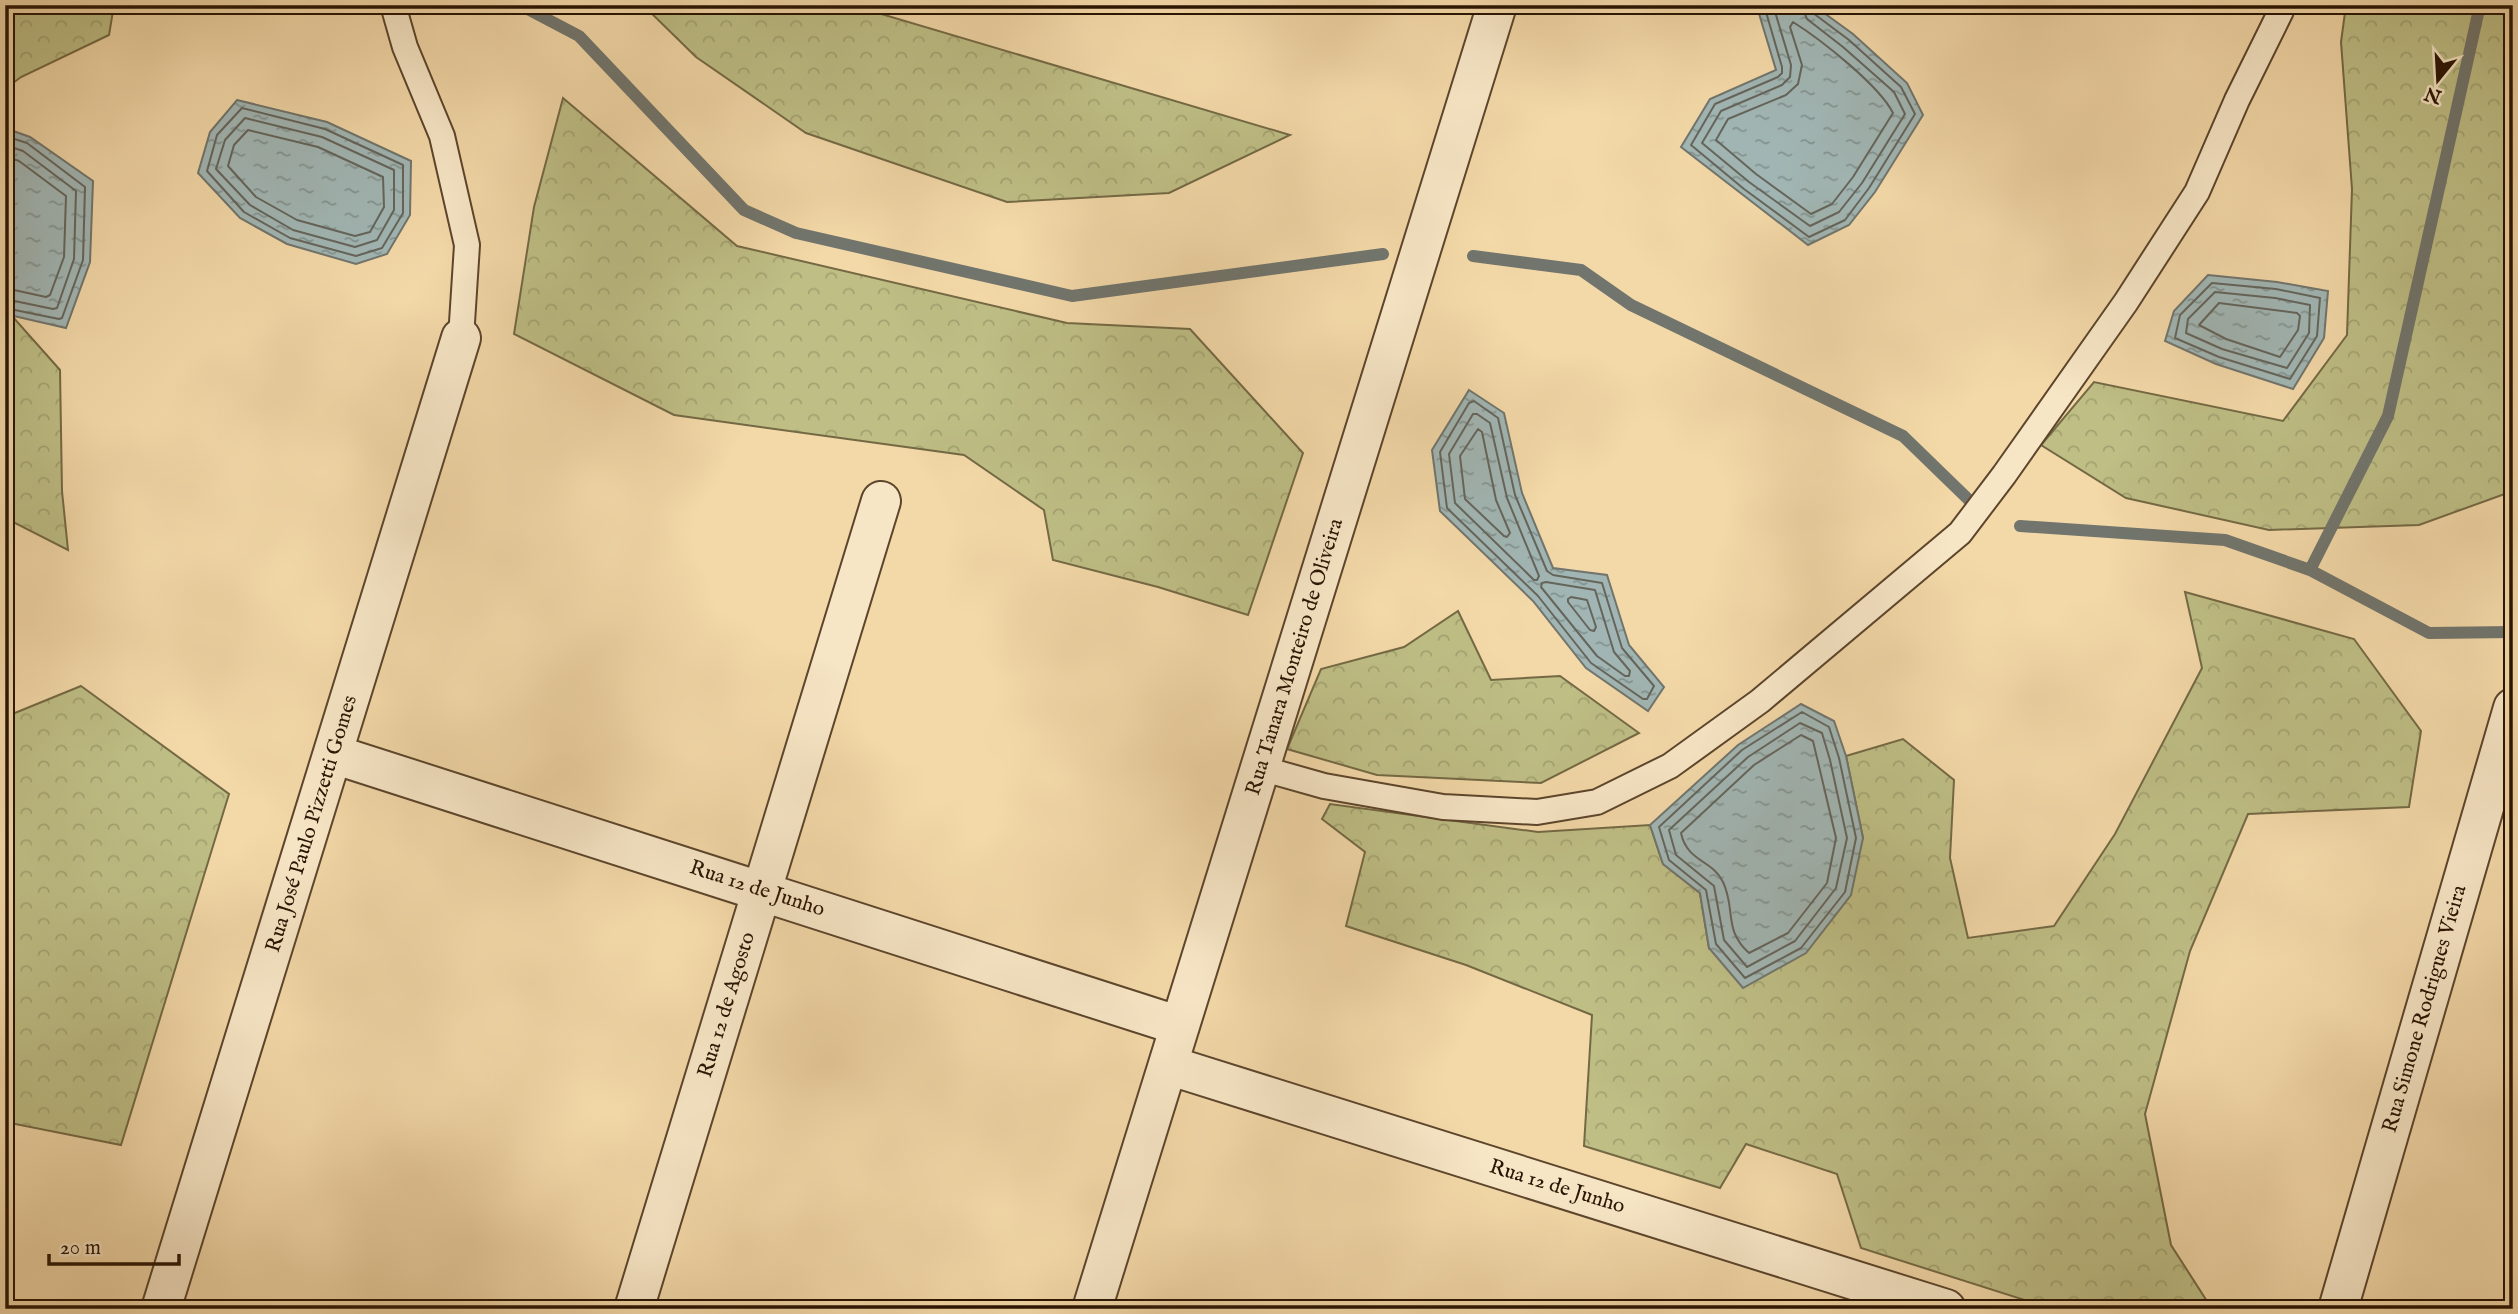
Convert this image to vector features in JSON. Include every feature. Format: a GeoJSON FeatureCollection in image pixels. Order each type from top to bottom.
{"type":"FeatureCollection","features":[{"type":"Feature","properties":{"kind":"street","name":"Rua Tanara Monteiro de Oliveira"},"geometry":{"type":"LineString","coordinates":[[1092,1309],[1497,5]]}},
{"type":"Feature","properties":{"kind":"street","name":"Rua José Paulo Pizzetti Gomes"},"geometry":{"type":"LineString","coordinates":[[161,1309],[461,338]]}},
{"type":"Feature","properties":{"kind":"street","name":"Rua 12 de Agosto"},"geometry":{"type":"LineString","coordinates":[[634,1309],[881,501]]}},
{"type":"Feature","properties":{"kind":"street","name":"Rua Simone Rodrigues Vieira"},"geometry":{"type":"LineString","coordinates":[[2338,1309],[2513,708]]}},
{"type":"Feature","properties":{"kind":"street","name":"Rua 12 de Junho"},"geometry":{"type":"LineString","coordinates":[[333,754],[1180,1026]]}},
{"type":"Feature","properties":{"kind":"street","name":"Rua 12 de Junho"},"geometry":{"type":"LineString","coordinates":[[1168,1065],[1946,1309]]}},
{"type":"Feature","properties":{"kind":"lane"},"geometry":{"type":"LineString","coordinates":[[393,5],[405,47],[442,136],[467,245],[461,338]]}},
{"type":"Feature","properties":{"kind":"lane"},"geometry":{"type":"LineString","coordinates":[[1260,768],[1324,786],[1443,807],[1537,812],[1597,802],[1670,766],[1760,701],[1960,533],[2004,475],[2119,313],[2197,192],[2236,100],[2281,11]]}},
{"type":"Feature","properties":{"kind":"green space"},"geometry":{"type":"Polygon","coordinates":[[[5,5],[114,5],[109,35],[21,77],[5,89],[5,5]]]}},
{"type":"Feature","properties":{"kind":"green space"},"geometry":{"type":"Polygon","coordinates":[[[643,5],[851,5],[1290,135],[1169,193],[1007,202],[806,133],[696,57],[643,5]]]}},
{"type":"Feature","properties":{"kind":"green space"},"geometry":{"type":"Polygon","coordinates":[[[2346,5],[2513,5],[2513,491],[2419,525],[2269,530],[2126,498],[2041,445],[2094,382],[2283,421],[2347,335],[2352,189],[2341,42],[2346,5]]]}},
{"type":"Feature","properties":{"kind":"green space"},"geometry":{"type":"Polygon","coordinates":[[[563,98],[737,246],[1067,323],[1190,329],[1303,453],[1248,615],[1158,587],[1053,560],[1044,510],[964,455],[674,415],[514,334],[534,207],[563,98]]]}},
{"type":"Feature","properties":{"kind":"green space"},"geometry":{"type":"Polygon","coordinates":[[[5,314],[13,317],[60,370],[62,491],[68,550],[5,518],[5,314]]]}},
{"type":"Feature","properties":{"kind":"green space"},"geometry":{"type":"Polygon","coordinates":[[[2185,592],[2354,639],[2421,731],[2409,807],[2248,814],[2190,951],[2145,1114],[2171,1245],[2212,1309],[2053,1309],[1861,1248],[1837,1174],[1746,1144],[1720,1188],[1584,1146],[1592,1015],[1466,965],[1346,926],[1365,852],[1322,819],[1330,804],[1538,832],[1650,825],[1663,864],[1700,893],[1709,948],[1863,838],[1846,756],[1903,739],[1954,780],[1950,858],[1968,938],[2054,926],[2115,834],[2202,668],[2185,592]]]}},
{"type":"Feature","properties":{"kind":"green space"},"geometry":{"type":"Polygon","coordinates":[[[1458,611],[1491,680],[1560,676],[1639,733],[1541,783],[1377,775],[1287,749],[1321,669],[1404,647],[1458,611]]]}},
{"type":"Feature","properties":{"kind":"green space"},"geometry":{"type":"Polygon","coordinates":[[[81,686],[229,794],[121,1145],[5,1122],[5,717],[81,686]]]}},
{"type":"Feature","properties":{"kind":"water"},"geometry":{"type":"Polygon","coordinates":[[[1813,5],[1853,34],[1907,83],[1923,115],[1875,192],[1849,225],[1808,245],[1681,147],[1710,99],[1776,70],[1757,7],[1813,5]]]}},
{"type":"Feature","properties":{"kind":"water"},"geometry":{"type":"Polygon","coordinates":[[[237,100],[327,122],[411,161],[410,215],[387,254],[356,264],[287,244],[240,218],[198,173],[210,132],[237,100]]]}},
{"type":"Feature","properties":{"kind":"water"},"geometry":{"type":"Polygon","coordinates":[[[5,128],[30,137],[93,181],[90,262],[66,328],[5,314],[5,128]]]}},
{"type":"Feature","properties":{"kind":"water"},"geometry":{"type":"Polygon","coordinates":[[[2208,275],[2277,282],[2328,291],[2324,338],[2293,389],[2216,364],[2165,341],[2174,311],[2208,275]]]}},
{"type":"Feature","properties":{"kind":"water"},"geometry":{"type":"Polygon","coordinates":[[[1469,390],[1504,413],[1522,493],[1553,568],[1607,575],[1629,645],[1664,687],[1648,711],[1586,668],[1533,601],[1440,511],[1432,450],[1469,390]]]}},
{"type":"Feature","properties":{"kind":"water"},"geometry":{"type":"Polygon","coordinates":[[[1801,704],[1834,721],[1846,756],[1863,838],[1851,895],[1806,953],[1743,988],[1709,948],[1700,893],[1663,864],[1650,825],[1738,745],[1801,704]]]}},
{"type":"Feature","properties":{"kind":"waterway"},"geometry":{"type":"LineString","coordinates":[[520,5],[579,36],[744,210],[796,233],[1072,296],[1383,254]]}},
{"type":"Feature","properties":{"kind":"waterway"},"geometry":{"type":"LineString","coordinates":[[2310,570],[2388,416],[2480,5]]}},
{"type":"Feature","properties":{"kind":"waterway"},"geometry":{"type":"LineString","coordinates":[[1473,256],[1581,270],[1631,305],[1903,436],[1971,502]]}},
{"type":"Feature","properties":{"kind":"waterway"},"geometry":{"type":"LineString","coordinates":[[2020,526],[2225,540],[2310,570],[2429,633],[2513,632]]}}]}
